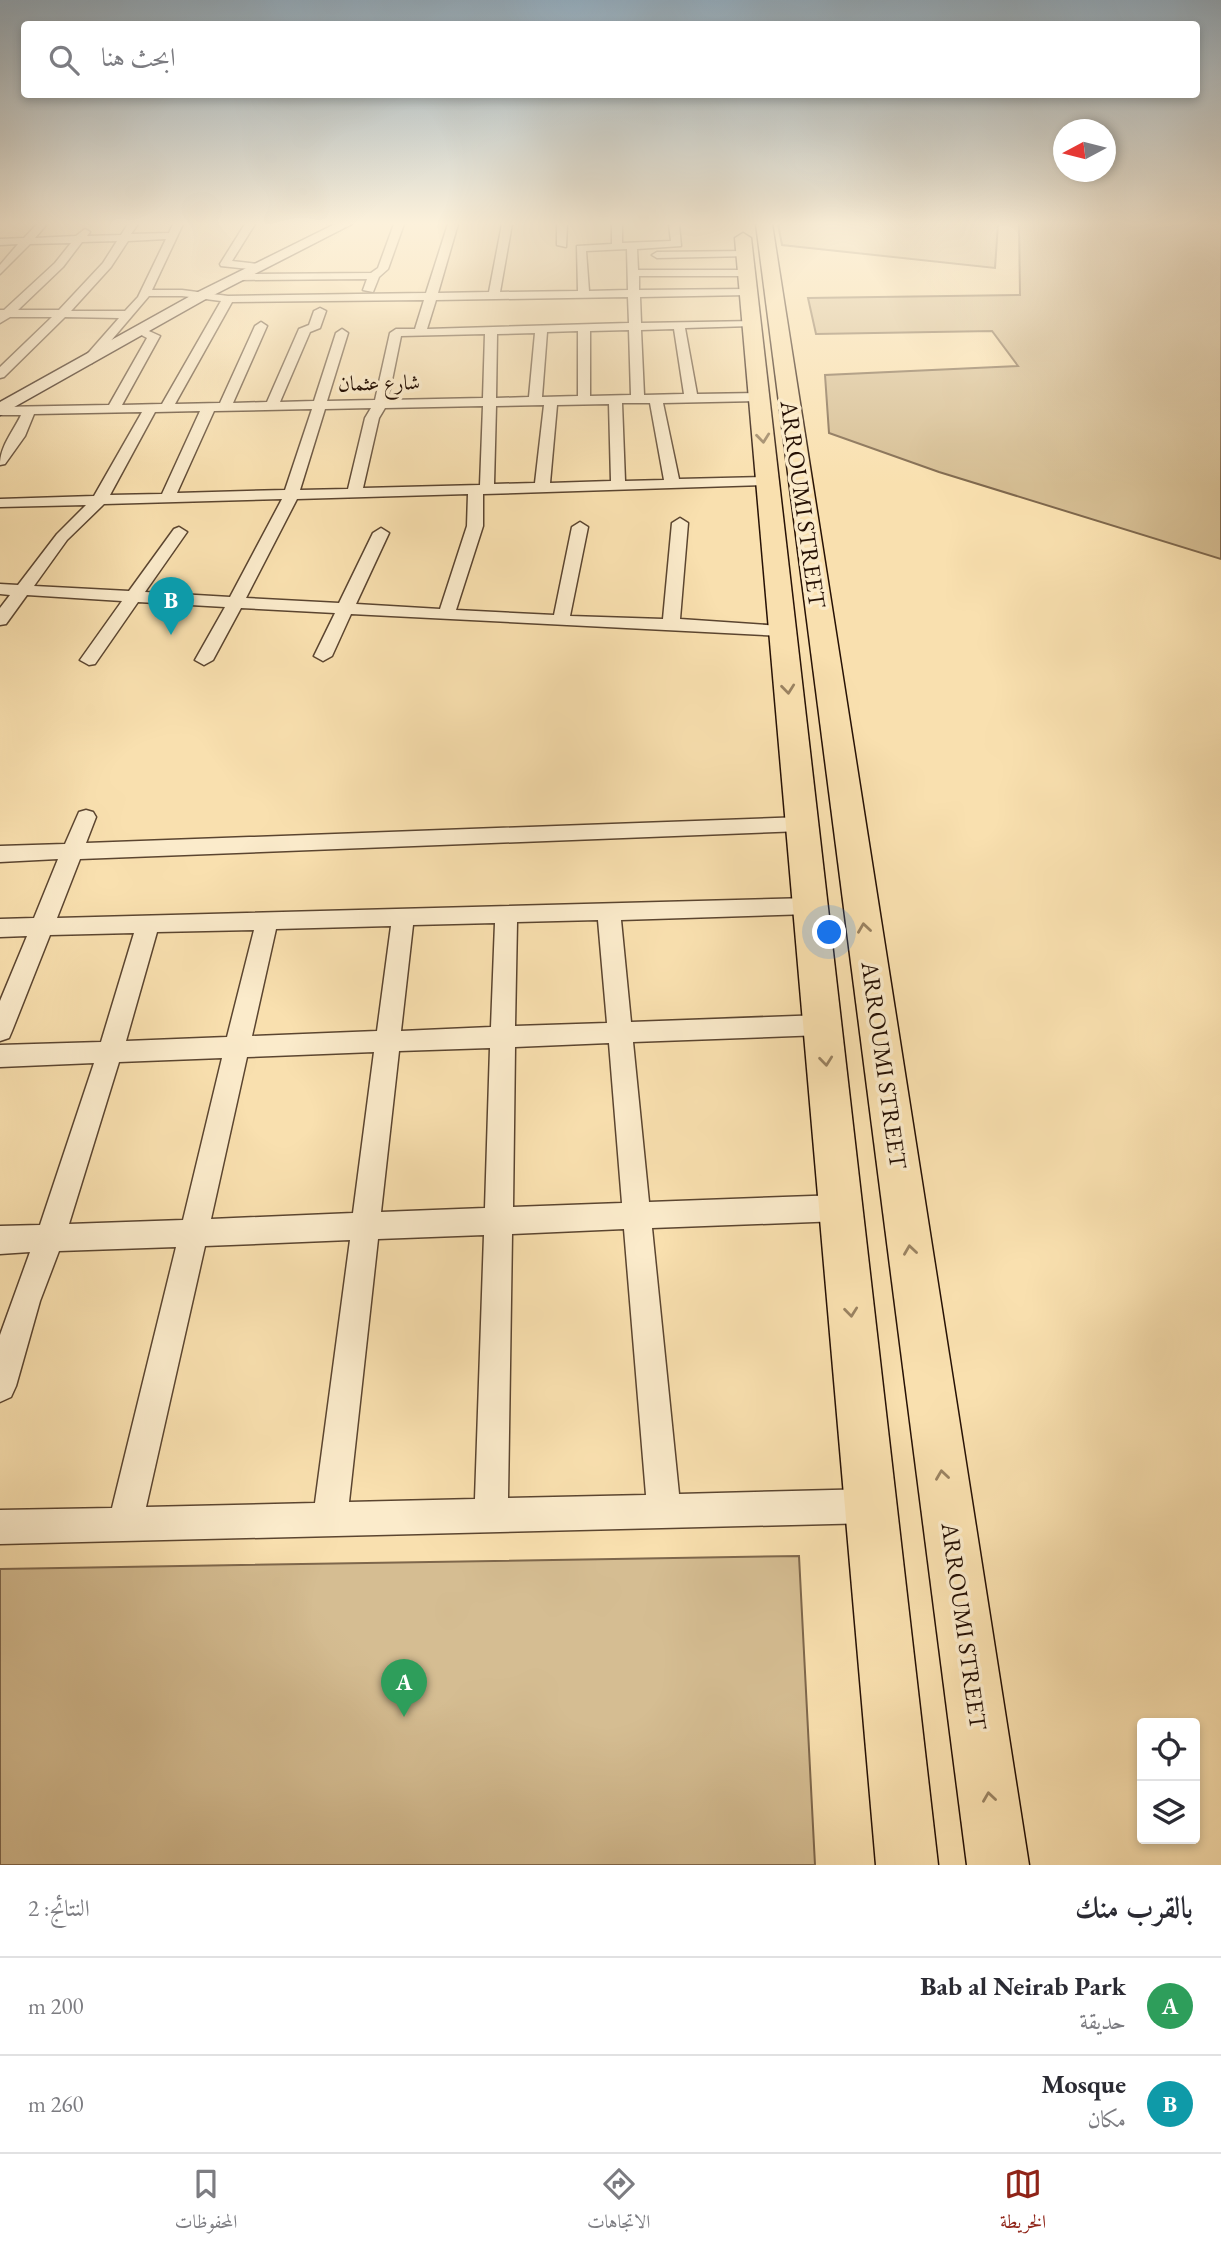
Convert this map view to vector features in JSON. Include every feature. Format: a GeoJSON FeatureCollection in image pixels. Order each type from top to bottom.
{"type":"FeatureCollection","features":[{"type":"Feature","properties":{"kind":"main road"},"geometry":{"type":"LineString","coordinates":[[0,410],[175,311]]}},
{"type":"Feature","properties":{"kind":"main road","name":"ARROUMI STREET"},"geometry":{"type":"LineString","coordinates":[[752,311],[758,397],[907,1865]]}},
{"type":"Feature","properties":{"kind":"main road","name":"ARROUMI STREET"},"geometry":{"type":"LineString","coordinates":[[756,311],[998,1865]]}},
{"type":"Feature","properties":{"kind":"street"},"geometry":{"type":"LineString","coordinates":[[0,374],[65,311]]}},
{"type":"Feature","properties":{"kind":"street"},"geometry":{"type":"LineString","coordinates":[[88,360],[132,311]]}},
{"type":"Feature","properties":{"kind":"street"},"geometry":{"type":"LineString","coordinates":[[166,408],[221,311]]}},
{"type":"Feature","properties":{"kind":"street"},"geometry":{"type":"LineString","coordinates":[[272,406],[305,329],[314,328],[320,311]]}},
{"type":"Feature","properties":{"kind":"street"},"geometry":{"type":"LineString","coordinates":[[420,332],[426,311]]}},
{"type":"Feature","properties":{"kind":"street"},"geometry":{"type":"LineString","coordinates":[[355,491],[372,418],[381,404],[396,333],[541,329],[576,311]]}},
{"type":"Feature","properties":{"kind":"street"},"geometry":{"type":"LineString","coordinates":[[578,311],[584,401]]}},
{"type":"Feature","properties":{"kind":"street"},"geometry":{"type":"LineString","coordinates":[[582,311],[634,326],[688,312],[691,398]]}},
{"type":"Feature","properties":{"kind":"street"},"geometry":{"type":"LineString","coordinates":[[634,311],[638,399]]}},
{"type":"Feature","properties":{"kind":"street"},"geometry":{"type":"LineString","coordinates":[[3,315],[129,315]]}},
{"type":"Feature","properties":{"kind":"street"},"geometry":{"type":"LineString","coordinates":[[225,407],[261,326]]}},
{"type":"Feature","properties":{"kind":"street"},"geometry":{"type":"LineString","coordinates":[[535,401],[541,329]]}},
{"type":"Feature","properties":{"kind":"street"},"geometry":{"type":"LineString","coordinates":[[114,408],[154,336],[139,331]]}},
{"type":"Feature","properties":{"kind":"street"},"geometry":{"type":"LineString","coordinates":[[447,614],[475,526],[482,489],[490,402],[491,331]]}},
{"type":"Feature","properties":{"kind":"street"},"geometry":{"type":"LineString","coordinates":[[204,660],[291,496],[342,333]]}},
{"type":"Feature","properties":{"kind":"street","name":"شارع عثمان"},"geometry":{"type":"LineString","coordinates":[[0,410],[758,397]]}},
{"type":"Feature","properties":{"kind":"street"},"geometry":{"type":"LineString","coordinates":[[615,399],[618,485]]}},
{"type":"Feature","properties":{"kind":"street"},"geometry":{"type":"LineString","coordinates":[[656,399],[672,483]]}},
{"type":"Feature","properties":{"kind":"street"},"geometry":{"type":"LineString","coordinates":[[542,487],[551,401]]}},
{"type":"Feature","properties":{"kind":"street"},"geometry":{"type":"LineString","coordinates":[[168,498],[209,407]]}},
{"type":"Feature","properties":{"kind":"street"},"geometry":{"type":"LineString","coordinates":[[0,620],[61,537],[99,501],[150,408]]}},
{"type":"Feature","properties":{"kind":"street"},"geometry":{"type":"LineString","coordinates":[[0,461],[18,436],[29,411]]}},
{"type":"Feature","properties":{"kind":"street"},"geometry":{"type":"LineString","coordinates":[[0,503],[767,481]]}},
{"type":"Feature","properties":{"kind":"street"},"geometry":{"type":"LineString","coordinates":[[671,624],[680,523]]}},
{"type":"Feature","properties":{"kind":"street"},"geometry":{"type":"LineString","coordinates":[[561,621],[580,527]]}},
{"type":"Feature","properties":{"kind":"street"},"geometry":{"type":"LineString","coordinates":[[89,660],[179,532]]}},
{"type":"Feature","properties":{"kind":"street"},"geometry":{"type":"LineString","coordinates":[[323,656],[381,533]]}},
{"type":"Feature","properties":{"kind":"street"},"geometry":{"type":"LineString","coordinates":[[0,589],[782,631]]}},
{"type":"Feature","properties":{"kind":"street"},"geometry":{"type":"LineString","coordinates":[[0,1031],[86,817]]}},
{"type":"Feature","properties":{"kind":"street"},"geometry":{"type":"LineString","coordinates":[[0,854],[802,824]]}},
{"type":"Feature","properties":{"kind":"street"},"geometry":{"type":"LineString","coordinates":[[0,928],[810,906]]}},
{"type":"Feature","properties":{"kind":"street"},"geometry":{"type":"LineString","coordinates":[[609,912],[664,1511]]}},
{"type":"Feature","properties":{"kind":"street"},"geometry":{"type":"LineString","coordinates":[[491,1515],[506,915]]}},
{"type":"Feature","properties":{"kind":"street"},"geometry":{"type":"LineString","coordinates":[[330,1519],[403,917]]}},
{"type":"Feature","properties":{"kind":"street"},"geometry":{"type":"LineString","coordinates":[[125,1524],[267,921]]}},
{"type":"Feature","properties":{"kind":"street"},"geometry":{"type":"LineString","coordinates":[[0,1386],[24,1301],[50,1238],[129,993],[148,924]]}},
{"type":"Feature","properties":{"kind":"street"},"geometry":{"type":"LineString","coordinates":[[0,1056],[822,1025]]}},
{"type":"Feature","properties":{"kind":"street"},"geometry":{"type":"LineString","coordinates":[[0,1240],[840,1208]]}},
{"type":"Feature","properties":{"kind":"street"},"geometry":{"type":"LineString","coordinates":[[0,1527],[872,1506]]}},
{"type":"Feature","properties":{"kind":"shaded area"},"geometry":{"type":"Polygon","coordinates":[[[811,311],[1221,311],[1221,559],[939,472],[829,433],[825,375],[1018,366],[992,331],[816,334],[811,311]]]}},
{"type":"Feature","properties":{"kind":"shaded area"},"geometry":{"type":"Polygon","coordinates":[[[799,1556],[815,1865],[0,1865],[0,1569],[799,1556]]]}},
{"type":"Feature","properties":{"kind":"place","name":"Mosque"},"geometry":{"type":"Point","coordinates":[171,635]}},
{"type":"Feature","properties":{"kind":"place","name":"Bab al Neirab Park"},"geometry":{"type":"Point","coordinates":[404,1717]}}]}
